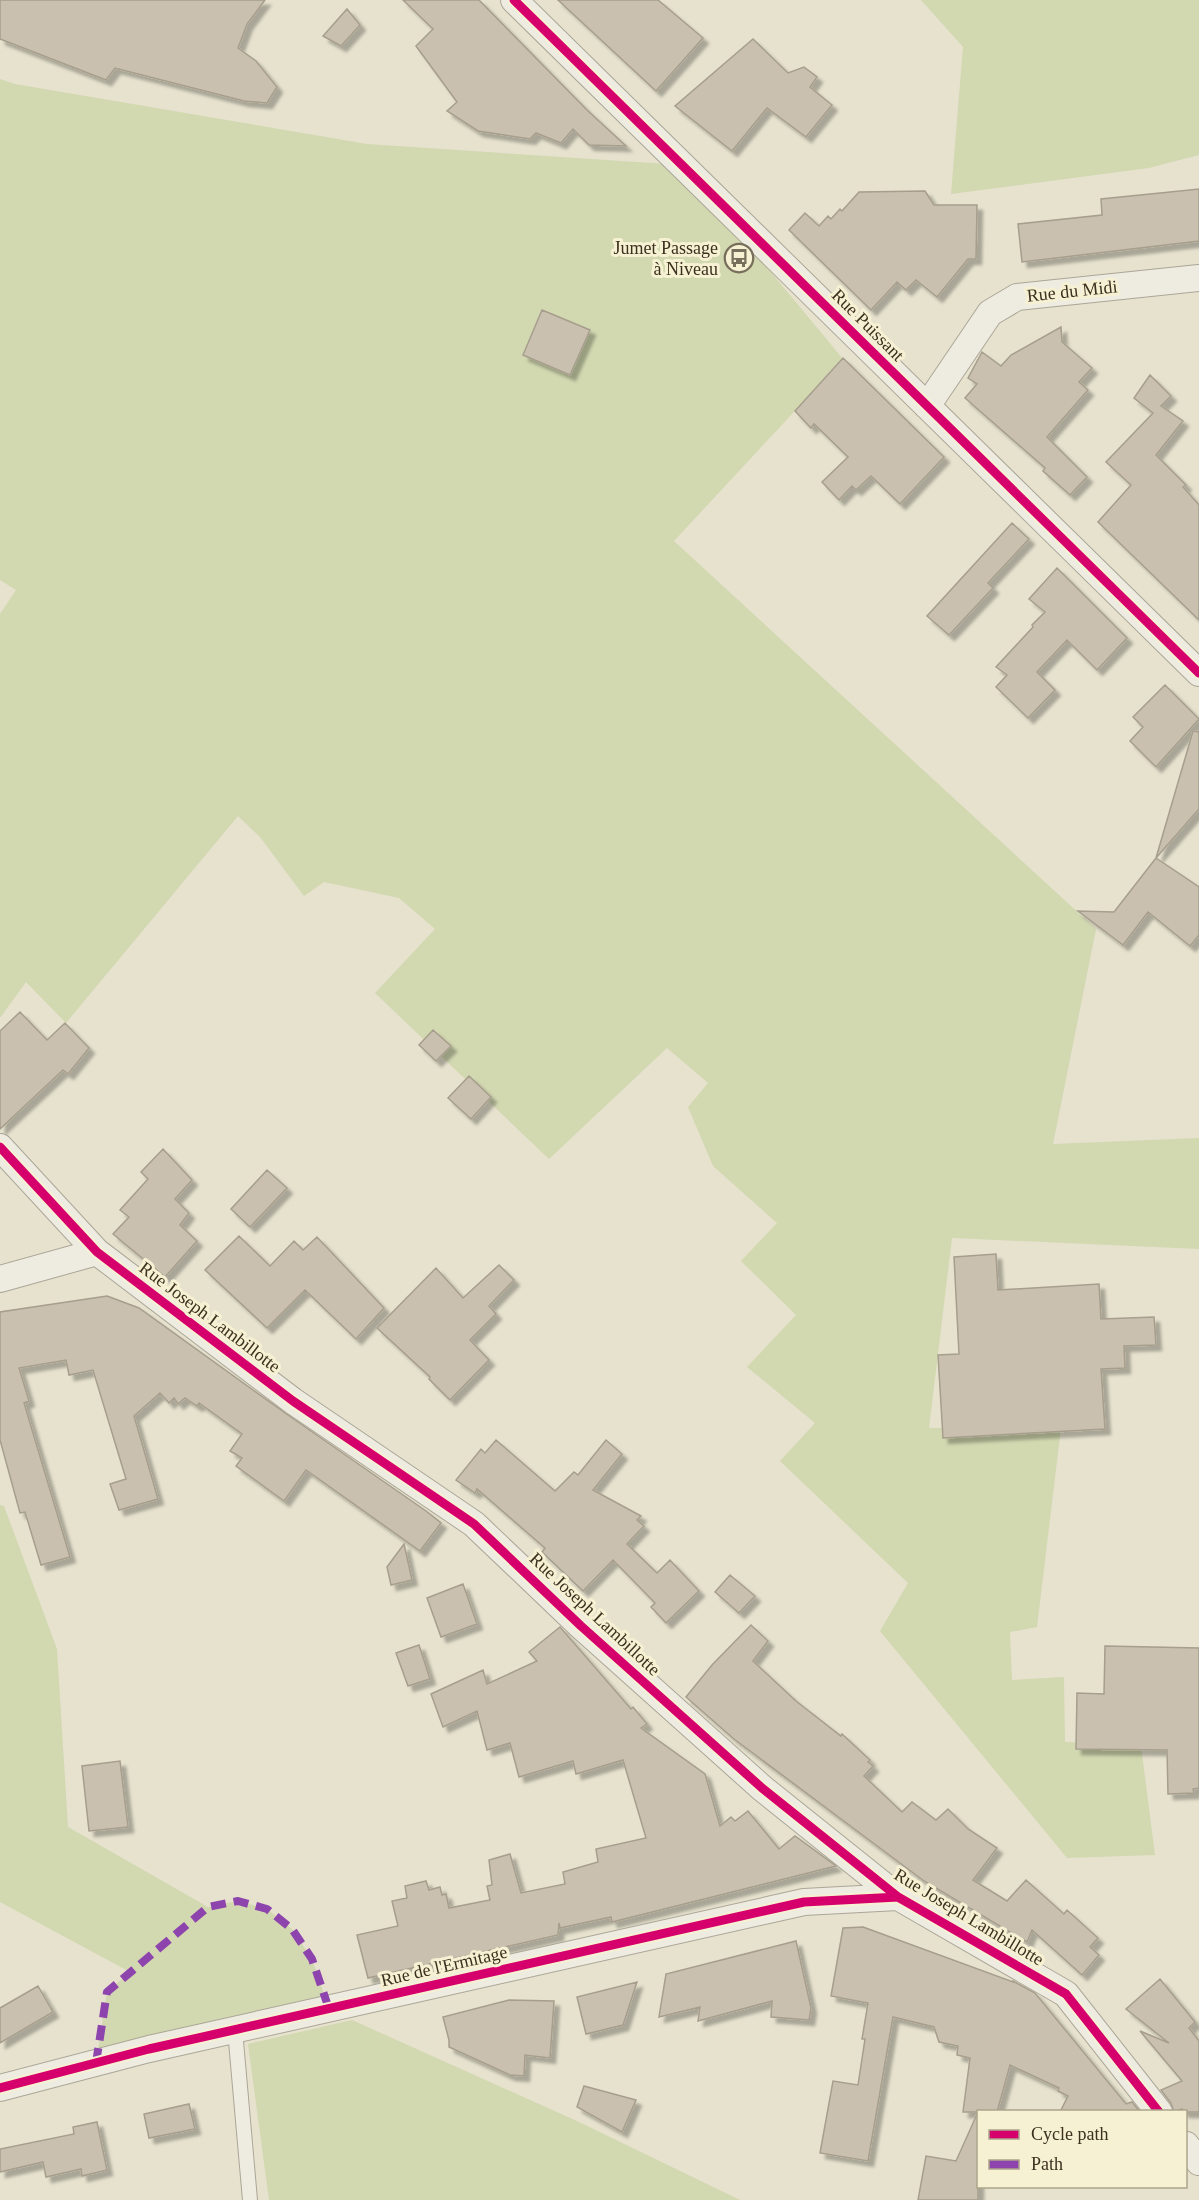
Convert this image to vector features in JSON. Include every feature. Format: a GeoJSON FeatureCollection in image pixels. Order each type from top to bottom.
{"type":"FeatureCollection","features":[{"type":"Feature","properties":{"kind":"street","name":"Rue Puissant"},"geometry":{"type":"LineString","coordinates":[[514,0],[1199,673]]}},
{"type":"Feature","properties":{"kind":"street","name":"Rue du Midi"},"geometry":{"type":"LineString","coordinates":[[927,406],[990,313],[1017,297],[1199,278]]}},
{"type":"Feature","properties":{"kind":"street","name":"Rue Joseph Lambillotte"},"geometry":{"type":"LineString","coordinates":[[0,1147],[97,1252],[293,1401],[474,1524],[581,1626],[762,1788],[898,1897],[1066,1994],[1157,2110]]}},
{"type":"Feature","properties":{"kind":"street"},"geometry":{"type":"LineString","coordinates":[[0,1279],[97,1252]]}},
{"type":"Feature","properties":{"kind":"street","name":"Rue de l'Ermitage"},"geometry":{"type":"LineString","coordinates":[[0,2088],[149,2049],[804,1902],[898,1897]]}},
{"type":"Feature","properties":{"kind":"street"},"geometry":{"type":"LineString","coordinates":[[1187,2147],[1199,2162]]}},
{"type":"Feature","properties":{"kind":"lane"},"geometry":{"type":"LineString","coordinates":[[235,2030],[250,2200]]}},
{"type":"Feature","properties":{"kind":"green space"},"geometry":{"type":"Polygon","coordinates":[[[921,0],[1199,0],[1199,155],[1149,168],[951,194],[963,47],[921,0]]]}},
{"type":"Feature","properties":{"kind":"green space"},"geometry":{"type":"Polygon","coordinates":[[[0,79],[15,84],[367,144],[682,165],[843,359],[674,541],[1096,929],[1053,1144],[1199,1138],[1199,1249],[952,1238],[929,1428],[1061,1428],[1037,1627],[1010,1632],[1012,1680],[1064,1677],[1065,1742],[1141,1746],[1155,1855],[1067,1858],[880,1631],[908,1583],[780,1461],[815,1423],[747,1367],[796,1315],[741,1261],[777,1223],[713,1166],[688,1107],[708,1083],[667,1048],[549,1159],[375,993],[435,929],[399,898],[324,882],[304,896],[260,837],[238,816],[66,1023],[26,982],[0,1018],[0,614],[16,590],[0,580],[0,79]]]}},
{"type":"Feature","properties":{"kind":"green space"},"geometry":{"type":"Polygon","coordinates":[[[0,1505],[4,1506],[57,1649],[68,1827],[208,1907],[238,1901],[267,1909],[292,1929],[312,1959],[329,2009],[96,2063],[107,1992],[130,1972],[0,1902],[0,1505]]]}},
{"type":"Feature","properties":{"kind":"green space"},"geometry":{"type":"Polygon","coordinates":[[[352,2020],[579,2122],[740,2200],[269,2200],[248,2044],[352,2020]]]}},
{"type":"Feature","properties":{"kind":"building"},"geometry":{"type":"Polygon","coordinates":[[[0,0],[265,0],[247,24],[238,48],[256,61],[277,87],[267,103],[244,101],[115,68],[106,80],[0,39],[0,0]]]}},
{"type":"Feature","properties":{"kind":"building"},"geometry":{"type":"Polygon","coordinates":[[[403,0],[479,0],[587,110],[626,146],[589,145],[573,129],[561,143],[536,133],[530,139],[478,131],[447,111],[457,102],[416,46],[433,29],[403,0]]]}},
{"type":"Feature","properties":{"kind":"building"},"geometry":{"type":"Polygon","coordinates":[[[558,0],[658,0],[703,38],[656,91],[558,0]]]}},
{"type":"Feature","properties":{"kind":"building"},"geometry":{"type":"Polygon","coordinates":[[[347,9],[360,25],[341,46],[323,36],[347,9]]]}},
{"type":"Feature","properties":{"kind":"building"},"geometry":{"type":"Polygon","coordinates":[[[753,39],[788,73],[804,67],[817,77],[810,87],[832,105],[806,137],[767,108],[732,151],[675,106],[753,39]]]}},
{"type":"Feature","properties":{"kind":"building"},"geometry":{"type":"Polygon","coordinates":[[[1199,189],[1199,241],[1022,262],[1018,224],[1102,215],[1101,199],[1199,189]]]}},
{"type":"Feature","properties":{"kind":"building"},"geometry":{"type":"Polygon","coordinates":[[[925,191],[934,205],[977,205],[976,259],[968,259],[937,297],[916,280],[906,290],[897,282],[871,310],[789,230],[805,213],[819,226],[828,216],[831,219],[840,209],[842,211],[859,192],[925,191]]]}},
{"type":"Feature","properties":{"kind":"building"},"geometry":{"type":"Polygon","coordinates":[[[542,310],[590,330],[570,375],[523,355],[542,310]]]}},
{"type":"Feature","properties":{"kind":"building"},"geometry":{"type":"Polygon","coordinates":[[[1061,327],[1062,342],[1092,368],[1079,382],[1088,390],[1047,437],[1087,477],[1070,495],[1043,471],[1045,468],[965,398],[977,384],[968,378],[982,352],[1001,366],[1011,355],[1061,327]]]}},
{"type":"Feature","properties":{"kind":"building"},"geometry":{"type":"Polygon","coordinates":[[[843,358],[944,457],[900,504],[871,476],[856,490],[852,486],[839,500],[822,482],[848,457],[814,424],[811,428],[795,411],[843,358]]]}},
{"type":"Feature","properties":{"kind":"building"},"geometry":{"type":"Polygon","coordinates":[[[1150,375],[1171,396],[1161,406],[1183,421],[1156,455],[1186,485],[1183,487],[1199,505],[1199,620],[1098,522],[1131,485],[1106,462],[1153,413],[1134,398],[1150,375]]]}},
{"type":"Feature","properties":{"kind":"building"},"geometry":{"type":"Polygon","coordinates":[[[1012,523],[1029,539],[988,583],[993,588],[949,635],[927,616],[1012,523]]]}},
{"type":"Feature","properties":{"kind":"building"},"geometry":{"type":"Polygon","coordinates":[[[1057,568],[1127,638],[1097,670],[1067,640],[1037,672],[1055,690],[1028,718],[996,687],[1007,675],[996,667],[1045,612],[1029,599],[1057,568]]]}},
{"type":"Feature","properties":{"kind":"building"},"geometry":{"type":"Polygon","coordinates":[[[1165,685],[1199,719],[1156,767],[1130,741],[1143,727],[1133,717],[1165,685]]]}},
{"type":"Feature","properties":{"kind":"building"},"geometry":{"type":"Polygon","coordinates":[[[1193,731],[1199,732],[1199,809],[1156,858],[1193,731]]]}},
{"type":"Feature","properties":{"kind":"building"},"geometry":{"type":"Polygon","coordinates":[[[1156,858],[1199,887],[1199,935],[1190,946],[1148,912],[1123,945],[1078,911],[1114,912],[1156,858]]]}},
{"type":"Feature","properties":{"kind":"building"},"geometry":{"type":"Polygon","coordinates":[[[20,1012],[47,1040],[65,1023],[89,1048],[68,1074],[63,1070],[0,1129],[0,1031],[20,1012]]]}},
{"type":"Feature","properties":{"kind":"building"},"geometry":{"type":"Polygon","coordinates":[[[433,1030],[451,1046],[436,1061],[419,1045],[433,1030]]]}},
{"type":"Feature","properties":{"kind":"building"},"geometry":{"type":"Polygon","coordinates":[[[469,1076],[491,1097],[471,1119],[448,1098],[469,1076]]]}},
{"type":"Feature","properties":{"kind":"building"},"geometry":{"type":"Polygon","coordinates":[[[163,1149],[192,1180],[175,1199],[189,1213],[180,1225],[197,1241],[165,1277],[113,1234],[129,1217],[120,1210],[148,1179],[141,1172],[163,1149]]]}},
{"type":"Feature","properties":{"kind":"building"},"geometry":{"type":"Polygon","coordinates":[[[267,1170],[287,1188],[250,1227],[231,1209],[267,1170]]]}},
{"type":"Feature","properties":{"kind":"building"},"geometry":{"type":"Polygon","coordinates":[[[239,1236],[270,1266],[294,1241],[303,1250],[317,1237],[384,1308],[356,1339],[305,1290],[267,1328],[205,1270],[239,1236]]]}},
{"type":"Feature","properties":{"kind":"building"},"geometry":{"type":"Polygon","coordinates":[[[996,1254],[998,1290],[1099,1284],[1101,1319],[1154,1317],[1156,1345],[1124,1346],[1125,1368],[1101,1369],[1105,1429],[943,1438],[938,1355],[959,1354],[954,1257],[996,1254]]]}},
{"type":"Feature","properties":{"kind":"building"},"geometry":{"type":"Polygon","coordinates":[[[499,1265],[514,1280],[489,1306],[496,1314],[470,1340],[489,1360],[450,1400],[429,1379],[430,1377],[377,1328],[436,1268],[463,1298],[499,1265]]]}},
{"type":"Feature","properties":{"kind":"building"},"geometry":{"type":"Polygon","coordinates":[[[107,1296],[139,1308],[441,1523],[420,1551],[306,1470],[284,1501],[236,1466],[242,1458],[230,1451],[242,1434],[199,1403],[197,1406],[185,1398],[178,1404],[174,1398],[169,1403],[160,1393],[134,1416],[158,1499],[119,1510],[110,1484],[126,1479],[93,1370],[69,1375],[66,1360],[19,1368],[29,1401],[24,1403],[70,1557],[41,1565],[25,1512],[20,1513],[0,1440],[0,1312],[107,1296]]]}},
{"type":"Feature","properties":{"kind":"building"},"geometry":{"type":"Polygon","coordinates":[[[496,1440],[555,1491],[574,1472],[578,1475],[606,1440],[622,1454],[593,1490],[641,1516],[637,1520],[644,1526],[627,1544],[657,1573],[670,1560],[699,1591],[666,1623],[651,1607],[655,1603],[613,1560],[583,1591],[542,1552],[545,1548],[477,1489],[475,1493],[456,1480],[481,1449],[485,1453],[496,1440]]]}},
{"type":"Feature","properties":{"kind":"building"},"geometry":{"type":"Polygon","coordinates":[[[404,1544],[412,1580],[391,1585],[387,1567],[404,1544]]]}},
{"type":"Feature","properties":{"kind":"building"},"geometry":{"type":"Polygon","coordinates":[[[730,1575],[755,1596],[739,1613],[715,1592],[730,1575]]]}},
{"type":"Feature","properties":{"kind":"building"},"geometry":{"type":"Polygon","coordinates":[[[463,1584],[477,1624],[441,1637],[427,1598],[463,1584]]]}},
{"type":"Feature","properties":{"kind":"building"},"geometry":{"type":"Polygon","coordinates":[[[751,1625],[768,1641],[753,1661],[796,1701],[841,1736],[842,1734],[870,1760],[868,1762],[873,1766],[864,1776],[902,1812],[912,1802],[936,1820],[948,1809],[968,1829],[997,1848],[973,1880],[1007,1901],[1026,1880],[1064,1914],[1067,1910],[1098,1938],[1090,1947],[1099,1955],[1082,1975],[1032,1930],[1027,1942],[924,1881],[734,1739],[686,1697],[712,1665],[751,1625]]]}},
{"type":"Feature","properties":{"kind":"building"},"geometry":{"type":"Polygon","coordinates":[[[560,1627],[631,1709],[633,1707],[647,1724],[641,1728],[705,1774],[720,1826],[731,1817],[735,1821],[748,1811],[779,1849],[795,1836],[836,1866],[612,1922],[611,1917],[560,1928],[559,1923],[558,1935],[368,1978],[357,1935],[398,1926],[392,1901],[407,1898],[405,1886],[426,1881],[429,1890],[440,1887],[442,1895],[446,1894],[449,1908],[490,1900],[487,1886],[492,1885],[489,1860],[510,1854],[521,1893],[565,1884],[563,1872],[598,1862],[596,1849],[646,1838],[623,1760],[576,1774],[573,1761],[519,1777],[510,1743],[487,1750],[477,1711],[443,1727],[431,1694],[483,1670],[487,1684],[537,1661],[529,1652],[560,1627]]]}},
{"type":"Feature","properties":{"kind":"building"},"geometry":{"type":"Polygon","coordinates":[[[419,1645],[430,1679],[408,1686],[396,1653],[419,1645]]]}},
{"type":"Feature","properties":{"kind":"building"},"geometry":{"type":"Polygon","coordinates":[[[1105,1646],[1199,1648],[1199,1788],[1193,1789],[1194,1793],[1168,1794],[1167,1750],[1076,1749],[1077,1693],[1104,1694],[1105,1646]]]}},
{"type":"Feature","properties":{"kind":"building"},"geometry":{"type":"Polygon","coordinates":[[[120,1761],[128,1827],[89,1831],[82,1766],[120,1761]]]}},
{"type":"Feature","properties":{"kind":"building"},"geometry":{"type":"Polygon","coordinates":[[[863,1927],[1013,1981],[1035,1993],[1126,2104],[1132,2102],[1138,2110],[1061,2110],[1068,2096],[1058,2091],[1059,2088],[1010,2065],[998,2110],[963,2112],[970,2058],[957,2055],[958,2046],[939,2042],[934,2027],[893,2017],[868,2161],[820,2153],[833,2081],[858,2085],[865,2039],[862,2039],[868,2003],[831,1996],[843,1928],[863,1927]]]}},
{"type":"Feature","properties":{"kind":"building"},"geometry":{"type":"Polygon","coordinates":[[[796,1941],[811,2008],[809,2020],[771,2017],[772,2001],[698,2021],[700,2007],[659,2017],[666,1974],[796,1941]]]}},
{"type":"Feature","properties":{"kind":"building"},"geometry":{"type":"Polygon","coordinates":[[[1160,1979],[1195,2022],[1189,2028],[1199,2041],[1199,2112],[1173,2110],[1161,2090],[1182,2081],[1140,2031],[1169,2043],[1126,2009],[1160,1979]]]}},
{"type":"Feature","properties":{"kind":"building"},"geometry":{"type":"Polygon","coordinates":[[[637,1982],[623,2025],[586,2034],[577,1997],[637,1982]]]}},
{"type":"Feature","properties":{"kind":"building"},"geometry":{"type":"Polygon","coordinates":[[[38,1986],[53,2012],[0,2043],[0,2008],[38,1986]]]}},
{"type":"Feature","properties":{"kind":"building"},"geometry":{"type":"Polygon","coordinates":[[[509,2000],[554,2001],[550,2058],[525,2055],[524,2076],[510,2075],[449,2047],[443,2017],[509,2000]]]}},
{"type":"Feature","properties":{"kind":"building"},"geometry":{"type":"Polygon","coordinates":[[[584,2086],[636,2100],[622,2132],[577,2107],[584,2086]]]}},
{"type":"Feature","properties":{"kind":"building"},"geometry":{"type":"Polygon","coordinates":[[[189,2104],[195,2129],[149,2138],[144,2114],[189,2104]]]}},
{"type":"Feature","properties":{"kind":"building"},"geometry":{"type":"Polygon","coordinates":[[[977,2114],[978,2200],[918,2200],[926,2156],[956,2161],[977,2114]]]}},
{"type":"Feature","properties":{"kind":"building"},"geometry":{"type":"Polygon","coordinates":[[[97,2122],[107,2170],[82,2176],[81,2169],[46,2177],[43,2162],[0,2172],[0,2149],[74,2134],[73,2127],[97,2122]]]}},
{"type":"Feature","properties":{"kind":"marked path"},"geometry":{"type":"LineString","coordinates":[[96,2063],[107,1992],[208,1907],[238,1901],[267,1909],[292,1929],[312,1959],[329,2009]]}},
{"type":"Feature","properties":{"kind":"cycle path"},"geometry":{"type":"LineString","coordinates":[[514,0],[1199,673]]}},
{"type":"Feature","properties":{"kind":"cycle path"},"geometry":{"type":"LineString","coordinates":[[0,1147],[97,1252],[293,1401],[474,1524],[581,1626],[762,1788],[898,1897],[1066,1994],[1157,2110]]}},
{"type":"Feature","properties":{"kind":"cycle path"},"geometry":{"type":"LineString","coordinates":[[0,2088],[149,2049],[804,1902],[898,1897]]}},
{"type":"Feature","properties":{"kind":"place","name":"Jumet Passage à Niveau"},"geometry":{"type":"Point","coordinates":[739,258]}}]}
